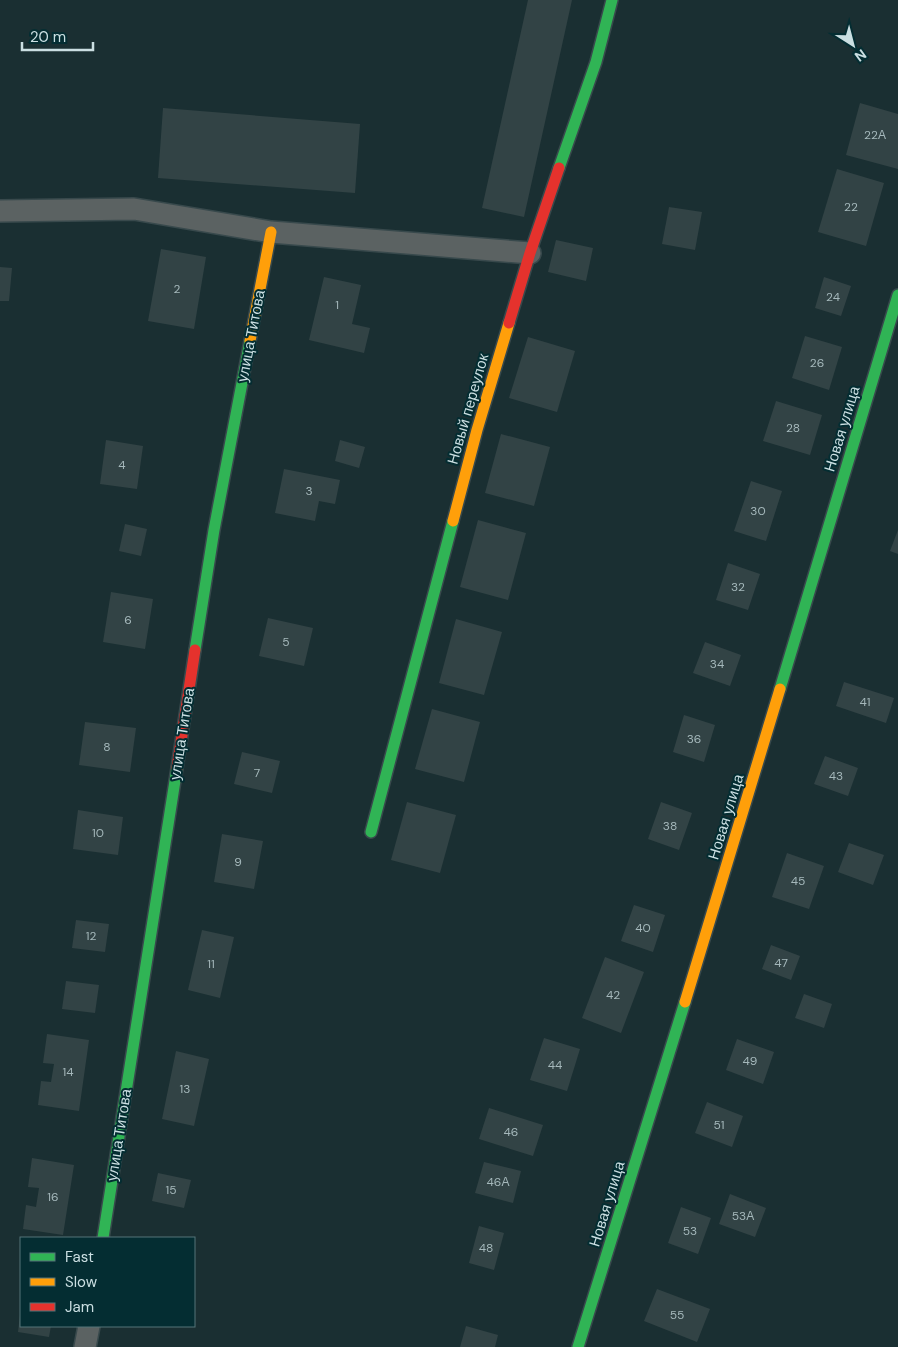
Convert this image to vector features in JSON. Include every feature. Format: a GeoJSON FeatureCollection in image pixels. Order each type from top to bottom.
{"type":"FeatureCollection","features":[{"type":"Feature","properties":{"kind":"street","name":"Новый переулок"},"geometry":{"type":"LineString","coordinates":[[371,832],[477,430],[530,253],[596,62],[612,0]]}},
{"type":"Feature","properties":{"kind":"street"},"geometry":{"type":"LineString","coordinates":[[0,211],[134,209],[271,232],[530,253]]}},
{"type":"Feature","properties":{"kind":"street","name":"улица Титова"},"geometry":{"type":"LineString","coordinates":[[103,1237],[214,530],[271,232]]}},
{"type":"Feature","properties":{"kind":"street","name":"Новая улица"},"geometry":{"type":"LineString","coordinates":[[578,1347],[744,810],[898,294]]}},
{"type":"Feature","properties":{"kind":"street"},"geometry":{"type":"LineString","coordinates":[[85,1347],[88,1327]]}},
{"type":"Feature","properties":{"kind":"building"},"geometry":{"type":"Polygon","coordinates":[[[528,0],[572,0],[524,217],[482,208],[528,0]]]}},
{"type":"Feature","properties":{"kind":"building"},"geometry":{"type":"Polygon","coordinates":[[[860,103],[898,114],[898,169],[846,155],[860,103]]]}},
{"type":"Feature","properties":{"kind":"building"},"geometry":{"type":"Polygon","coordinates":[[[163,108],[360,124],[355,193],[158,178],[163,108]]]}},
{"type":"Feature","properties":{"kind":"building"},"geometry":{"type":"Polygon","coordinates":[[[837,169],[884,183],[866,246],[818,232],[837,169]]]}},
{"type":"Feature","properties":{"kind":"building"},"geometry":{"type":"Polygon","coordinates":[[[669,207],[702,212],[695,250],[662,244],[669,207]]]}},
{"type":"Feature","properties":{"kind":"building"},"geometry":{"type":"Polygon","coordinates":[[[556,240],[593,248],[586,281],[548,272],[556,240]]]}},
{"type":"Feature","properties":{"kind":"building"},"geometry":{"type":"Polygon","coordinates":[[[161,249],[206,257],[194,329],[148,321],[161,249]]]}},
{"type":"Feature","properties":{"kind":"building"},"geometry":{"type":"Polygon","coordinates":[[[0,267],[12,268],[9,301],[0,301],[0,267]]]}},
{"type":"Feature","properties":{"kind":"building"},"geometry":{"type":"Polygon","coordinates":[[[324,277],[361,285],[352,324],[370,328],[364,353],[309,340],[324,277]]]}},
{"type":"Feature","properties":{"kind":"building"},"geometry":{"type":"Polygon","coordinates":[[[824,277],[851,286],[841,316],[815,308],[824,277]]]}},
{"type":"Feature","properties":{"kind":"building"},"geometry":{"type":"Polygon","coordinates":[[[805,336],[842,347],[829,390],[792,378],[805,336]]]}},
{"type":"Feature","properties":{"kind":"building"},"geometry":{"type":"Polygon","coordinates":[[[528,337],[575,351],[557,412],[509,398],[528,337]]]}},
{"type":"Feature","properties":{"kind":"building"},"geometry":{"type":"Polygon","coordinates":[[[776,401],[822,415],[810,455],[763,441],[776,401]]]}},
{"type":"Feature","properties":{"kind":"building"},"geometry":{"type":"Polygon","coordinates":[[[501,434],[550,447],[534,506],[485,493],[501,434]]]}},
{"type":"Feature","properties":{"kind":"building"},"geometry":{"type":"Polygon","coordinates":[[[106,440],[143,446],[137,489],[100,484],[106,440]]]}},
{"type":"Feature","properties":{"kind":"building"},"geometry":{"type":"Polygon","coordinates":[[[340,440],[365,447],[359,468],[335,461],[340,440]]]}},
{"type":"Feature","properties":{"kind":"building"},"geometry":{"type":"Polygon","coordinates":[[[284,469],[340,480],[335,504],[319,501],[315,521],[275,513],[284,469]]]}},
{"type":"Feature","properties":{"kind":"building"},"geometry":{"type":"Polygon","coordinates":[[[751,481],[782,491],[766,541],[734,531],[751,481]]]}},
{"type":"Feature","properties":{"kind":"building"},"geometry":{"type":"Polygon","coordinates":[[[478,520],[526,533],[508,600],[460,587],[478,520]]]}},
{"type":"Feature","properties":{"kind":"building"},"geometry":{"type":"Polygon","coordinates":[[[125,524],[147,529],[141,556],[119,551],[125,524]]]}},
{"type":"Feature","properties":{"kind":"building"},"geometry":{"type":"Polygon","coordinates":[[[898,530],[898,554],[890,551],[898,530]]]}},
{"type":"Feature","properties":{"kind":"building"},"geometry":{"type":"Polygon","coordinates":[[[728,563],[760,574],[748,610],[716,600],[728,563]]]}},
{"type":"Feature","properties":{"kind":"building"},"geometry":{"type":"Polygon","coordinates":[[[111,592],[153,599],[145,649],[103,642],[111,592]]]}},
{"type":"Feature","properties":{"kind":"building"},"geometry":{"type":"Polygon","coordinates":[[[268,618],[313,628],[304,666],[259,656],[268,618]]]}},
{"type":"Feature","properties":{"kind":"building"},"geometry":{"type":"Polygon","coordinates":[[[456,619],[502,632],[484,695],[439,683],[456,619]]]}},
{"type":"Feature","properties":{"kind":"building"},"geometry":{"type":"Polygon","coordinates":[[[705,642],[741,655],[730,686],[693,673],[705,642]]]}},
{"type":"Feature","properties":{"kind":"building"},"geometry":{"type":"Polygon","coordinates":[[[844,682],[894,698],[886,723],[836,706],[844,682]]]}},
{"type":"Feature","properties":{"kind":"building"},"geometry":{"type":"Polygon","coordinates":[[[432,709],[480,722],[464,782],[415,769],[432,709]]]}},
{"type":"Feature","properties":{"kind":"building"},"geometry":{"type":"Polygon","coordinates":[[[684,715],[715,725],[704,762],[673,752],[684,715]]]}},
{"type":"Feature","properties":{"kind":"building"},"geometry":{"type":"Polygon","coordinates":[[[85,722],[136,728],[130,772],[79,765],[85,722]]]}},
{"type":"Feature","properties":{"kind":"building"},"geometry":{"type":"Polygon","coordinates":[[[242,752],[280,761],[272,793],[234,784],[242,752]]]}},
{"type":"Feature","properties":{"kind":"building"},"geometry":{"type":"Polygon","coordinates":[[[825,756],[858,768],[848,796],[814,784],[825,756]]]}},
{"type":"Feature","properties":{"kind":"building"},"geometry":{"type":"Polygon","coordinates":[[[407,802],[456,815],[440,873],[391,860],[407,802]]]}},
{"type":"Feature","properties":{"kind":"building"},"geometry":{"type":"Polygon","coordinates":[[[661,802],[692,813],[679,850],[648,839],[661,802]]]}},
{"type":"Feature","properties":{"kind":"building"},"geometry":{"type":"Polygon","coordinates":[[[78,810],[123,817],[118,855],[73,849],[78,810]]]}},
{"type":"Feature","properties":{"kind":"building"},"geometry":{"type":"Polygon","coordinates":[[[222,834],[263,841],[254,889],[214,882],[222,834]]]}},
{"type":"Feature","properties":{"kind":"building"},"geometry":{"type":"Polygon","coordinates":[[[849,843],[884,855],[873,885],[838,872],[849,843]]]}},
{"type":"Feature","properties":{"kind":"building"},"geometry":{"type":"Polygon","coordinates":[[[787,853],[824,866],[809,909],[772,897],[787,853]]]}},
{"type":"Feature","properties":{"kind":"building"},"geometry":{"type":"Polygon","coordinates":[[[634,905],[665,915],[653,952],[621,941],[634,905]]]}},
{"type":"Feature","properties":{"kind":"building"},"geometry":{"type":"Polygon","coordinates":[[[76,920],[109,924],[105,952],[72,948],[76,920]]]}},
{"type":"Feature","properties":{"kind":"building"},"geometry":{"type":"Polygon","coordinates":[[[202,930],[234,937],[220,998],[188,990],[202,930]]]}},
{"type":"Feature","properties":{"kind":"building"},"geometry":{"type":"Polygon","coordinates":[[[771,945],[800,956],[791,980],[762,969],[771,945]]]}},
{"type":"Feature","properties":{"kind":"building"},"geometry":{"type":"Polygon","coordinates":[[[605,957],[644,972],[621,1033],[582,1018],[605,957]]]}},
{"type":"Feature","properties":{"kind":"building"},"geometry":{"type":"Polygon","coordinates":[[[66,981],[99,985],[95,1013],[62,1009],[66,981]]]}},
{"type":"Feature","properties":{"kind":"building"},"geometry":{"type":"Polygon","coordinates":[[[804,994],[832,1004],[824,1028],[795,1018],[804,994]]]}},
{"type":"Feature","properties":{"kind":"building"},"geometry":{"type":"Polygon","coordinates":[[[47,1034],[89,1040],[79,1111],[38,1105],[41,1081],[51,1082],[54,1064],[43,1063],[47,1034]]]}},
{"type":"Feature","properties":{"kind":"building"},"geometry":{"type":"Polygon","coordinates":[[[544,1038],[580,1049],[567,1091],[530,1080],[544,1038]]]}},
{"type":"Feature","properties":{"kind":"building"},"geometry":{"type":"Polygon","coordinates":[[[737,1039],[774,1052],[763,1084],[726,1070],[737,1039]]]}},
{"type":"Feature","properties":{"kind":"building"},"geometry":{"type":"Polygon","coordinates":[[[176,1051],[209,1059],[194,1126],[162,1119],[176,1051]]]}},
{"type":"Feature","properties":{"kind":"building"},"geometry":{"type":"Polygon","coordinates":[[[707,1102],[743,1116],[732,1147],[695,1133],[707,1102]]]}},
{"type":"Feature","properties":{"kind":"building"},"geometry":{"type":"Polygon","coordinates":[[[489,1108],[543,1125],[533,1156],[479,1139],[489,1108]]]}},
{"type":"Feature","properties":{"kind":"building"},"geometry":{"type":"Polygon","coordinates":[[[32,1158],[74,1165],[63,1235],[23,1229],[26,1205],[36,1207],[39,1188],[28,1187],[32,1158]]]}},
{"type":"Feature","properties":{"kind":"building"},"geometry":{"type":"Polygon","coordinates":[[[484,1162],[521,1171],[513,1203],[475,1193],[484,1162]]]}},
{"type":"Feature","properties":{"kind":"building"},"geometry":{"type":"Polygon","coordinates":[[[158,1173],[191,1180],[184,1208],[152,1201],[158,1173]]]}},
{"type":"Feature","properties":{"kind":"building"},"geometry":{"type":"Polygon","coordinates":[[[730,1194],[766,1208],[755,1237],[719,1224],[730,1194]]]}},
{"type":"Feature","properties":{"kind":"building"},"geometry":{"type":"Polygon","coordinates":[[[681,1207],[711,1218],[698,1254],[668,1243],[681,1207]]]}},
{"type":"Feature","properties":{"kind":"building"},"geometry":{"type":"Polygon","coordinates":[[[479,1226],[504,1233],[494,1270],[469,1263],[479,1226]]]}},
{"type":"Feature","properties":{"kind":"building"},"geometry":{"type":"Polygon","coordinates":[[[657,1289],[710,1309],[697,1342],[644,1321],[657,1289]]]}},
{"type":"Feature","properties":{"kind":"building"},"geometry":{"type":"Polygon","coordinates":[[[20,1315],[20,1327],[51,1327],[49,1337],[18,1332],[20,1315]]]}},
{"type":"Feature","properties":{"kind":"building"},"geometry":{"type":"Polygon","coordinates":[[[466,1326],[498,1335],[495,1347],[460,1347],[466,1326]]]}},
{"type":"Feature","properties":{"kind":"traffic: fast"},"geometry":{"type":"LineString","coordinates":[[559,168],[596,62],[612,0]]}},
{"type":"Feature","properties":{"kind":"traffic: fast"},"geometry":{"type":"LineString","coordinates":[[780,689],[898,295]]}},
{"type":"Feature","properties":{"kind":"traffic: fast"},"geometry":{"type":"LineString","coordinates":[[195,650],[214,530],[250,341]]}},
{"type":"Feature","properties":{"kind":"traffic: fast"},"geometry":{"type":"LineString","coordinates":[[371,832],[453,521]]}},
{"type":"Feature","properties":{"kind":"traffic: fast"},"geometry":{"type":"LineString","coordinates":[[103,1237],[177,768]]}},
{"type":"Feature","properties":{"kind":"traffic: fast"},"geometry":{"type":"LineString","coordinates":[[578,1347],[685,1002]]}},
{"type":"Feature","properties":{"kind":"traffic: slow"},"geometry":{"type":"LineString","coordinates":[[250,341],[271,232]]}},
{"type":"Feature","properties":{"kind":"traffic: slow"},"geometry":{"type":"LineString","coordinates":[[453,521],[477,430],[509,323]]}},
{"type":"Feature","properties":{"kind":"traffic: slow"},"geometry":{"type":"LineString","coordinates":[[685,1002],[780,689]]}},
{"type":"Feature","properties":{"kind":"traffic: jam"},"geometry":{"type":"LineString","coordinates":[[509,323],[530,253],[559,168]]}},
{"type":"Feature","properties":{"kind":"traffic: jam"},"geometry":{"type":"LineString","coordinates":[[177,768],[195,650]]}}]}
